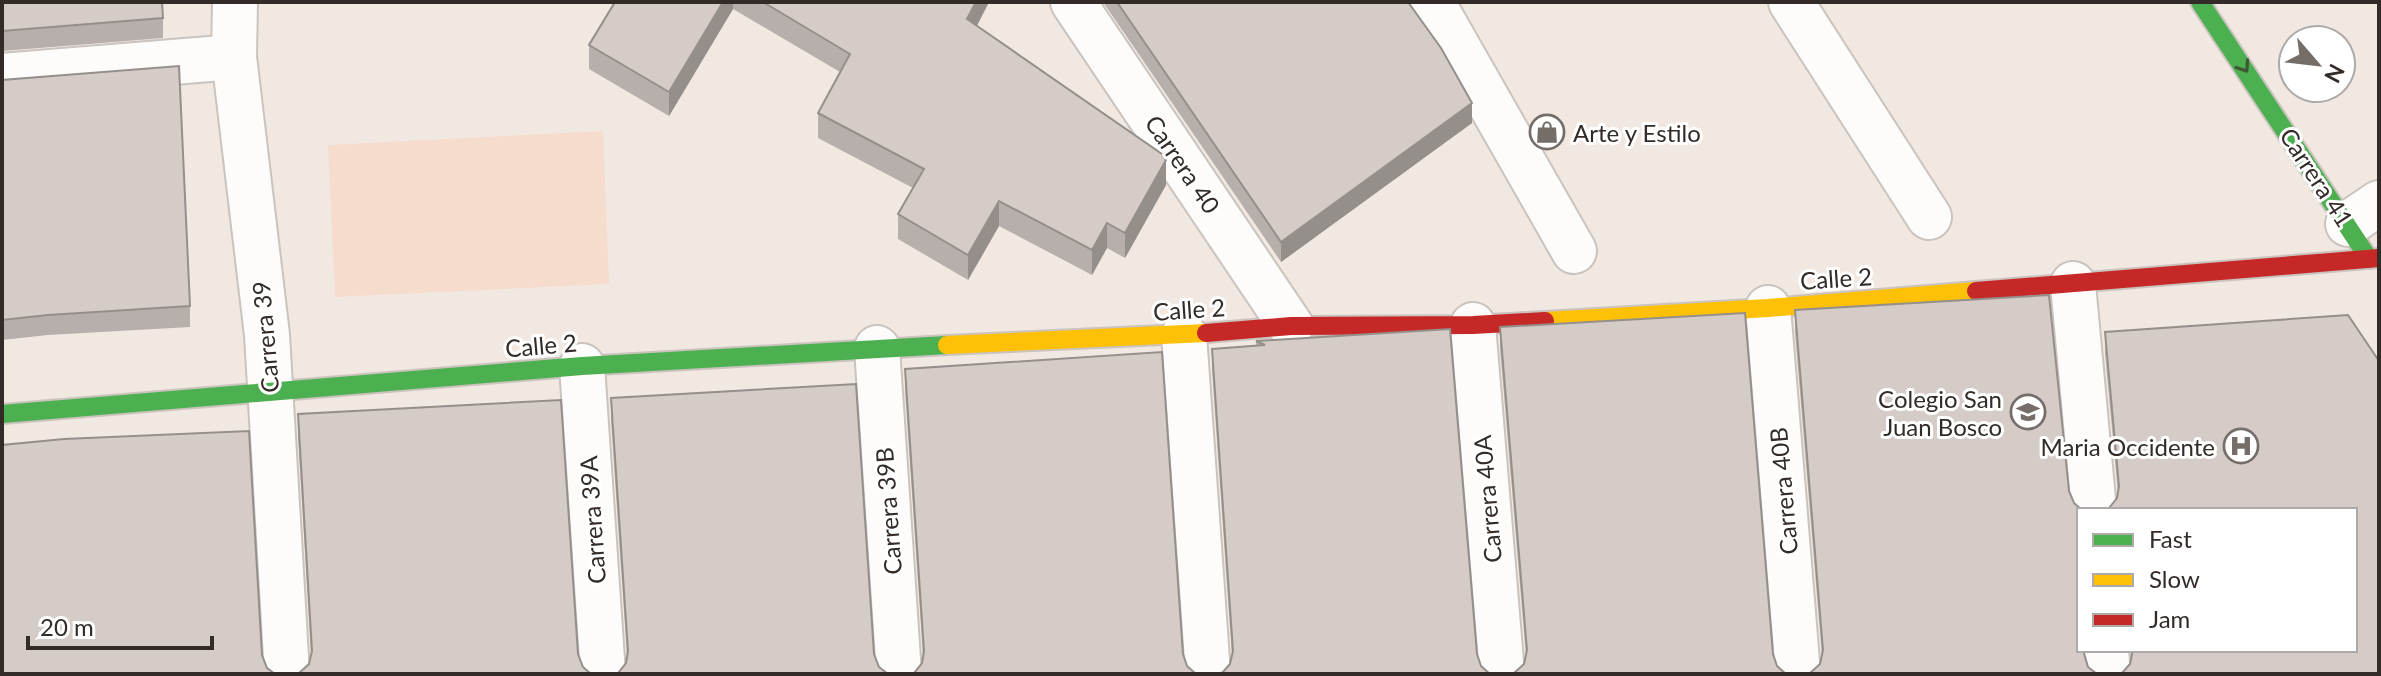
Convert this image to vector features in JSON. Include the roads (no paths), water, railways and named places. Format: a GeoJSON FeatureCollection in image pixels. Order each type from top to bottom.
{"type":"FeatureCollection","features":[{"type":"Feature","properties":{"kind":"street","name":"Carrera 39"},"geometry":{"type":"LineString","coordinates":[[235,2],[234,57],[267,335],[287,674]]}},
{"type":"Feature","properties":{"kind":"street","name":"Carrera 40"},"geometry":{"type":"LineString","coordinates":[[1073,2],[1291,326]]}},
{"type":"Feature","properties":{"kind":"street"},"geometry":{"type":"LineString","coordinates":[[1432,2],[1574,251]]}},
{"type":"Feature","properties":{"kind":"street"},"geometry":{"type":"LineString","coordinates":[[1791,2],[1929,217]]}},
{"type":"Feature","properties":{"kind":"street","name":"Carrera 41"},"geometry":{"type":"LineString","coordinates":[[2200,2],[2371,243]]}},
{"type":"Feature","properties":{"kind":"street"},"geometry":{"type":"LineString","coordinates":[[2,76],[234,57]]}},
{"type":"Feature","properties":{"kind":"street","name":"Calle 2"},"geometry":{"type":"LineString","coordinates":[[2,414],[582,366],[877,348],[1184,335],[1291,326],[1473,325],[1768,308],[2073,284],[2371,243]]}},
{"type":"Feature","properties":{"kind":"street"},"geometry":{"type":"LineString","coordinates":[[2073,284],[2094,508]]}},
{"type":"Feature","properties":{"kind":"street","name":"Carrera 40B"},"geometry":{"type":"LineString","coordinates":[[1768,308],[1798,674]]}},
{"type":"Feature","properties":{"kind":"street","name":"Carrera 40A"},"geometry":{"type":"LineString","coordinates":[[1473,325],[1502,674]]}},
{"type":"Feature","properties":{"kind":"street"},"geometry":{"type":"LineString","coordinates":[[1184,335],[1208,674]]}},
{"type":"Feature","properties":{"kind":"street","name":"Carrera 39B"},"geometry":{"type":"LineString","coordinates":[[877,348],[899,674]]}},
{"type":"Feature","properties":{"kind":"street","name":"Carrera 39A"},"geometry":{"type":"LineString","coordinates":[[582,366],[603,674]]}},
{"type":"Feature","properties":{"kind":"street"},"geometry":{"type":"LineString","coordinates":[[2106,652],[2108,674]]}},
{"type":"Feature","properties":{"kind":"place","name":"Arte y Estilo"},"geometry":{"type":"Point","coordinates":[1547,132]}},
{"type":"Feature","properties":{"kind":"place","name":"Colegio San Juan Bosco"},"geometry":{"type":"Point","coordinates":[2028,412]}},
{"type":"Feature","properties":{"kind":"place","name":"Maria Occidente"},"geometry":{"type":"Point","coordinates":[2241,446]}}]}
